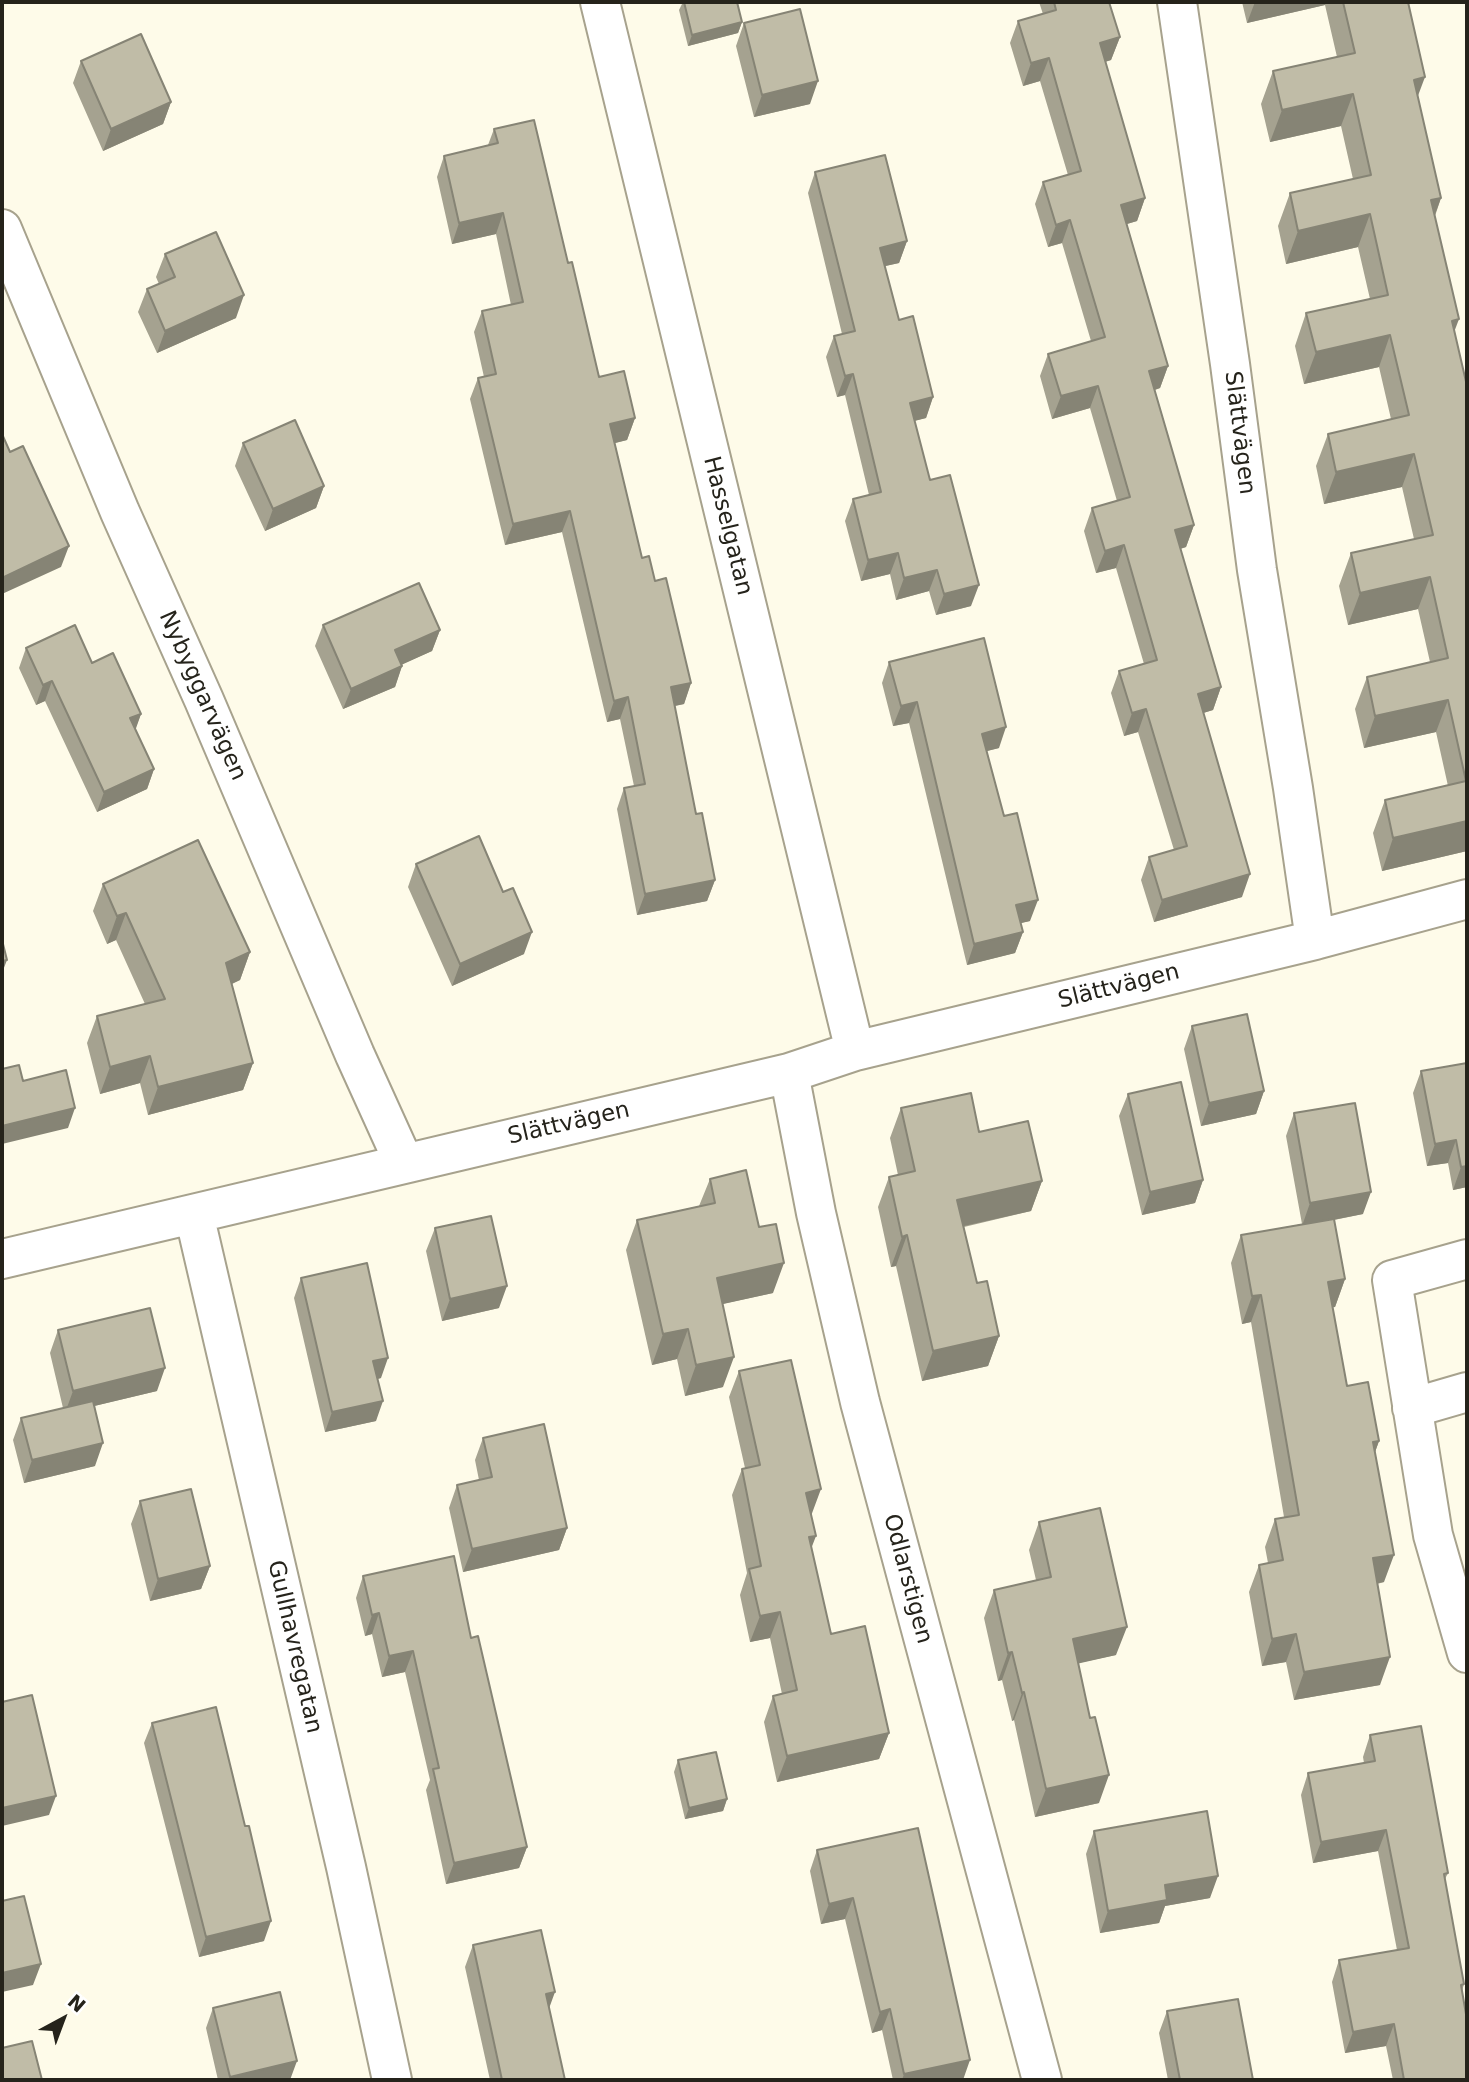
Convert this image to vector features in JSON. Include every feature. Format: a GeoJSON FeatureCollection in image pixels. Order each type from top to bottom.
{"type":"FeatureCollection","features":[{"type":"Feature","properties":{"kind":"street","name":"Hasselgatan"},"geometry":{"type":"LineString","coordinates":[[600,2],[855,1051]]}},
{"type":"Feature","properties":{"kind":"street","name":"Slättvägen"},"geometry":{"type":"LineString","coordinates":[[2,1259],[789,1073],[855,1051],[1315,940],[1257,570],[1177,2]]}},
{"type":"Feature","properties":{"kind":"street","name":"Nybyggarvägen"},"geometry":{"type":"LineString","coordinates":[[2,229],[120,512],[404,1163]]}},
{"type":"Feature","properties":{"kind":"street"},"geometry":{"type":"LineString","coordinates":[[1315,940],[1467,899]]}},
{"type":"Feature","properties":{"kind":"street","name":"Odlarstigen"},"geometry":{"type":"LineString","coordinates":[[789,1073],[816,1213],[860,1402],[1042,2080]]}},
{"type":"Feature","properties":{"kind":"street","name":"Gullhavregatan"},"geometry":{"type":"LineString","coordinates":[[194,1214],[346,1867],[392,2080]]}},
{"type":"Feature","properties":{"kind":"street"},"geometry":{"type":"LineString","coordinates":[[1467,1259],[1392,1280],[1433,1535],[1467,1653]]}},
{"type":"Feature","properties":{"kind":"street"},"geometry":{"type":"LineString","coordinates":[[1412,1408],[1467,1392]]}},
{"type":"Feature","properties":{"kind":"building"},"geometry":{"type":"Polygon","coordinates":[[[684,2],[737,2],[742,22],[692,35],[684,2]]]}},
{"type":"Feature","properties":{"kind":"building"},"geometry":{"type":"Polygon","coordinates":[[[1054,2],[1109,2],[1120,37],[1100,43],[1145,198],[1121,205],[1168,366],[1149,371],[1194,525],[1175,530],[1221,687],[1198,694],[1250,874],[1162,900],[1149,857],[1187,846],[1146,709],[1132,713],[1119,671],[1157,660],[1124,545],[1105,551],[1092,508],[1130,497],[1098,386],[1061,396],[1048,354],[1105,337],[1070,220],[1056,225],[1043,182],[1081,171],[1049,58],[1031,63],[1018,21],[1056,10],[1054,2]]]}},
{"type":"Feature","properties":{"kind":"building"},"geometry":{"type":"Polygon","coordinates":[[[1343,2],[1408,2],[1425,77],[1414,80],[1441,198],[1431,200],[1459,319],[1452,321],[1467,386],[1467,821],[1393,838],[1385,800],[1466,781],[1448,700],[1375,716],[1367,677],[1448,658],[1430,577],[1360,593],[1351,553],[1433,535],[1414,454],[1336,472],[1328,434],[1409,415],[1390,335],[1316,352],[1306,313],[1388,295],[1370,214],[1298,231],[1290,193],[1371,175],[1353,94],[1282,110],[1273,71],[1355,53],[1343,2]]]}},
{"type":"Feature","properties":{"kind":"building"},"geometry":{"type":"Polygon","coordinates":[[[800,9],[818,81],[762,95],[744,23],[800,9]]]}},
{"type":"Feature","properties":{"kind":"building"},"geometry":{"type":"Polygon","coordinates":[[[141,34],[171,102],[111,129],[81,61],[141,34]]]}},
{"type":"Feature","properties":{"kind":"building"},"geometry":{"type":"Polygon","coordinates":[[[534,120],[568,263],[572,262],[599,377],[624,371],[635,418],[610,424],[642,558],[649,556],[655,581],[666,578],[691,683],[671,687],[696,814],[702,813],[715,880],[645,894],[624,788],[645,784],[628,697],[614,701],[570,511],[513,524],[478,378],[496,374],[482,311],[523,302],[503,213],[459,223],[444,156],[498,143],[494,129],[534,120]]]}},
{"type":"Feature","properties":{"kind":"building"},"geometry":{"type":"Polygon","coordinates":[[[885,155],[907,241],[880,248],[899,320],[913,316],[933,397],[910,403],[930,480],[950,475],[979,585],[944,594],[937,570],[904,578],[898,553],[868,560],[853,499],[881,492],[853,374],[845,376],[834,336],[855,331],[815,172],[885,155]]]}},
{"type":"Feature","properties":{"kind":"building"},"geometry":{"type":"Polygon","coordinates":[[[216,232],[244,295],[165,331],[147,289],[175,277],[165,254],[216,232]]]}},
{"type":"Feature","properties":{"kind":"building"},"geometry":{"type":"Polygon","coordinates":[[[295,420],[324,486],[273,509],[243,443],[295,420]]]}},
{"type":"Feature","properties":{"kind":"building"},"geometry":{"type":"Polygon","coordinates":[[[2,434],[10,452],[23,446],[69,546],[2,578],[2,434]]]}},
{"type":"Feature","properties":{"kind":"building"},"geometry":{"type":"Polygon","coordinates":[[[419,583],[440,630],[395,650],[402,666],[351,689],[323,625],[419,583]]]}},
{"type":"Feature","properties":{"kind":"building"},"geometry":{"type":"Polygon","coordinates":[[[75,625],[92,663],[113,653],[141,714],[130,718],[154,769],[104,792],[52,681],[43,685],[26,648],[75,625]]]}},
{"type":"Feature","properties":{"kind":"building"},"geometry":{"type":"Polygon","coordinates":[[[984,638],[1006,727],[982,734],[1004,816],[1017,813],[1038,900],[1016,905],[1023,932],[974,944],[917,702],[901,706],[889,662],[984,638]]]}},
{"type":"Feature","properties":{"kind":"building"},"geometry":{"type":"Polygon","coordinates":[[[479,836],[503,892],[513,888],[532,932],[460,964],[416,864],[479,836]]]}},
{"type":"Feature","properties":{"kind":"building"},"geometry":{"type":"Polygon","coordinates":[[[198,840],[250,952],[226,963],[253,1063],[158,1087],[150,1056],[110,1067],[97,1016],[165,999],[126,913],[117,916],[103,884],[198,840]]]}},
{"type":"Feature","properties":{"kind":"building"},"geometry":{"type":"Polygon","coordinates":[[[2,940],[7,960],[2,961],[2,940]]]}},
{"type":"Feature","properties":{"kind":"building"},"geometry":{"type":"Polygon","coordinates":[[[1247,1014],[1264,1091],[1209,1103],[1192,1026],[1247,1014]]]}},
{"type":"Feature","properties":{"kind":"building"},"geometry":{"type":"Polygon","coordinates":[[[1467,1063],[1467,1166],[1461,1167],[1456,1140],[1435,1144],[1421,1071],[1467,1063]]]}},
{"type":"Feature","properties":{"kind":"building"},"geometry":{"type":"Polygon","coordinates":[[[19,1065],[23,1081],[66,1070],[75,1108],[2,1126],[2,1069],[19,1065]]]}},
{"type":"Feature","properties":{"kind":"building"},"geometry":{"type":"Polygon","coordinates":[[[1181,1082],[1203,1180],[1150,1192],[1128,1094],[1181,1082]]]}},
{"type":"Feature","properties":{"kind":"building"},"geometry":{"type":"Polygon","coordinates":[[[971,1093],[979,1132],[1028,1121],[1042,1181],[957,1200],[977,1283],[987,1281],[999,1336],[933,1351],[907,1235],[902,1237],[889,1177],[915,1171],[901,1108],[971,1093]]]}},
{"type":"Feature","properties":{"kind":"building"},"geometry":{"type":"Polygon","coordinates":[[[1355,1103],[1371,1192],[1310,1203],[1294,1113],[1355,1103]]]}},
{"type":"Feature","properties":{"kind":"building"},"geometry":{"type":"Polygon","coordinates":[[[746,1170],[759,1227],[776,1224],[784,1263],[717,1278],[734,1357],[696,1365],[688,1329],[663,1334],[637,1220],[715,1203],[710,1179],[746,1170]]]}},
{"type":"Feature","properties":{"kind":"building"},"geometry":{"type":"Polygon","coordinates":[[[491,1216],[507,1286],[450,1299],[435,1228],[491,1216]]]}},
{"type":"Feature","properties":{"kind":"building"},"geometry":{"type":"Polygon","coordinates":[[[1334,1219],[1345,1279],[1328,1282],[1347,1386],[1368,1382],[1379,1441],[1373,1442],[1394,1555],[1373,1558],[1390,1657],[1304,1672],[1296,1634],[1272,1639],[1259,1565],[1283,1560],[1275,1519],[1299,1515],[1261,1295],[1252,1296],[1241,1235],[1334,1219]]]}},
{"type":"Feature","properties":{"kind":"building"},"geometry":{"type":"Polygon","coordinates":[[[367,1263],[388,1358],[373,1361],[383,1401],[332,1412],[301,1278],[367,1263]]]}},
{"type":"Feature","properties":{"kind":"building"},"geometry":{"type":"Polygon","coordinates":[[[150,1308],[165,1368],[73,1391],[58,1330],[150,1308]]]}},
{"type":"Feature","properties":{"kind":"building"},"geometry":{"type":"Polygon","coordinates":[[[791,1360],[821,1489],[806,1493],[816,1536],[809,1537],[831,1634],[865,1626],[889,1733],[787,1756],[773,1696],[797,1690],[780,1612],[760,1616],[749,1569],[761,1566],[742,1469],[760,1465],[739,1371],[791,1360]]]}},
{"type":"Feature","properties":{"kind":"building"},"geometry":{"type":"Polygon","coordinates":[[[93,1401],[103,1443],[32,1460],[21,1418],[93,1401]]]}},
{"type":"Feature","properties":{"kind":"building"},"geometry":{"type":"Polygon","coordinates":[[[544,1424],[567,1528],[472,1549],[457,1485],[492,1477],[483,1438],[544,1424]]]}},
{"type":"Feature","properties":{"kind":"building"},"geometry":{"type":"Polygon","coordinates":[[[191,1489],[210,1566],[158,1579],[140,1501],[191,1489]]]}},
{"type":"Feature","properties":{"kind":"building"},"geometry":{"type":"Polygon","coordinates":[[[1100,1508],[1127,1627],[1073,1639],[1090,1718],[1095,1717],[1109,1775],[1046,1789],[1024,1692],[1022,1693],[1012,1652],[1008,1653],[994,1590],[1051,1577],[1039,1522],[1100,1508]]]}},
{"type":"Feature","properties":{"kind":"building"},"geometry":{"type":"Polygon","coordinates":[[[454,1556],[471,1638],[478,1636],[527,1847],[454,1863],[433,1769],[439,1768],[413,1651],[389,1656],[379,1613],[372,1615],[363,1576],[454,1556]]]}},
{"type":"Feature","properties":{"kind":"building"},"geometry":{"type":"Polygon","coordinates":[[[32,1695],[56,1796],[2,1808],[2,1702],[32,1695]]]}},
{"type":"Feature","properties":{"kind":"building"},"geometry":{"type":"Polygon","coordinates":[[[216,1707],[245,1826],[249,1826],[271,1921],[206,1937],[152,1723],[216,1707]]]}},
{"type":"Feature","properties":{"kind":"building"},"geometry":{"type":"Polygon","coordinates":[[[1421,1726],[1448,1873],[1444,1874],[1464,1984],[1461,1985],[1467,2020],[1467,2080],[1404,2080],[1394,2024],[1353,2032],[1339,1960],[1409,1948],[1386,1830],[1321,1842],[1308,1773],[1375,1761],[1370,1735],[1421,1726]]]}},
{"type":"Feature","properties":{"kind":"building"},"geometry":{"type":"Polygon","coordinates":[[[716,1752],[727,1799],[689,1808],[678,1760],[716,1752]]]}},
{"type":"Feature","properties":{"kind":"building"},"geometry":{"type":"Polygon","coordinates":[[[1207,1811],[1218,1876],[1165,1885],[1167,1900],[1108,1911],[1094,1831],[1207,1811]]]}},
{"type":"Feature","properties":{"kind":"building"},"geometry":{"type":"Polygon","coordinates":[[[918,1828],[970,2060],[904,2074],[890,2009],[880,2012],[853,1898],[829,1904],[817,1850],[918,1828]]]}},
{"type":"Feature","properties":{"kind":"building"},"geometry":{"type":"Polygon","coordinates":[[[24,1896],[41,1964],[2,1973],[2,1901],[24,1896]]]}},
{"type":"Feature","properties":{"kind":"building"},"geometry":{"type":"Polygon","coordinates":[[[541,1930],[555,1992],[546,1994],[565,2080],[502,2080],[473,1945],[541,1930]]]}},
{"type":"Feature","properties":{"kind":"building"},"geometry":{"type":"Polygon","coordinates":[[[280,1992],[297,2061],[230,2077],[213,2008],[280,1992]]]}},
{"type":"Feature","properties":{"kind":"building"},"geometry":{"type":"Polygon","coordinates":[[[1238,1999],[1253,2080],[1180,2080],[1167,2011],[1238,1999]]]}},
{"type":"Feature","properties":{"kind":"building"},"geometry":{"type":"Polygon","coordinates":[[[32,2041],[42,2080],[2,2080],[2,2048],[32,2041]]]}}]}
